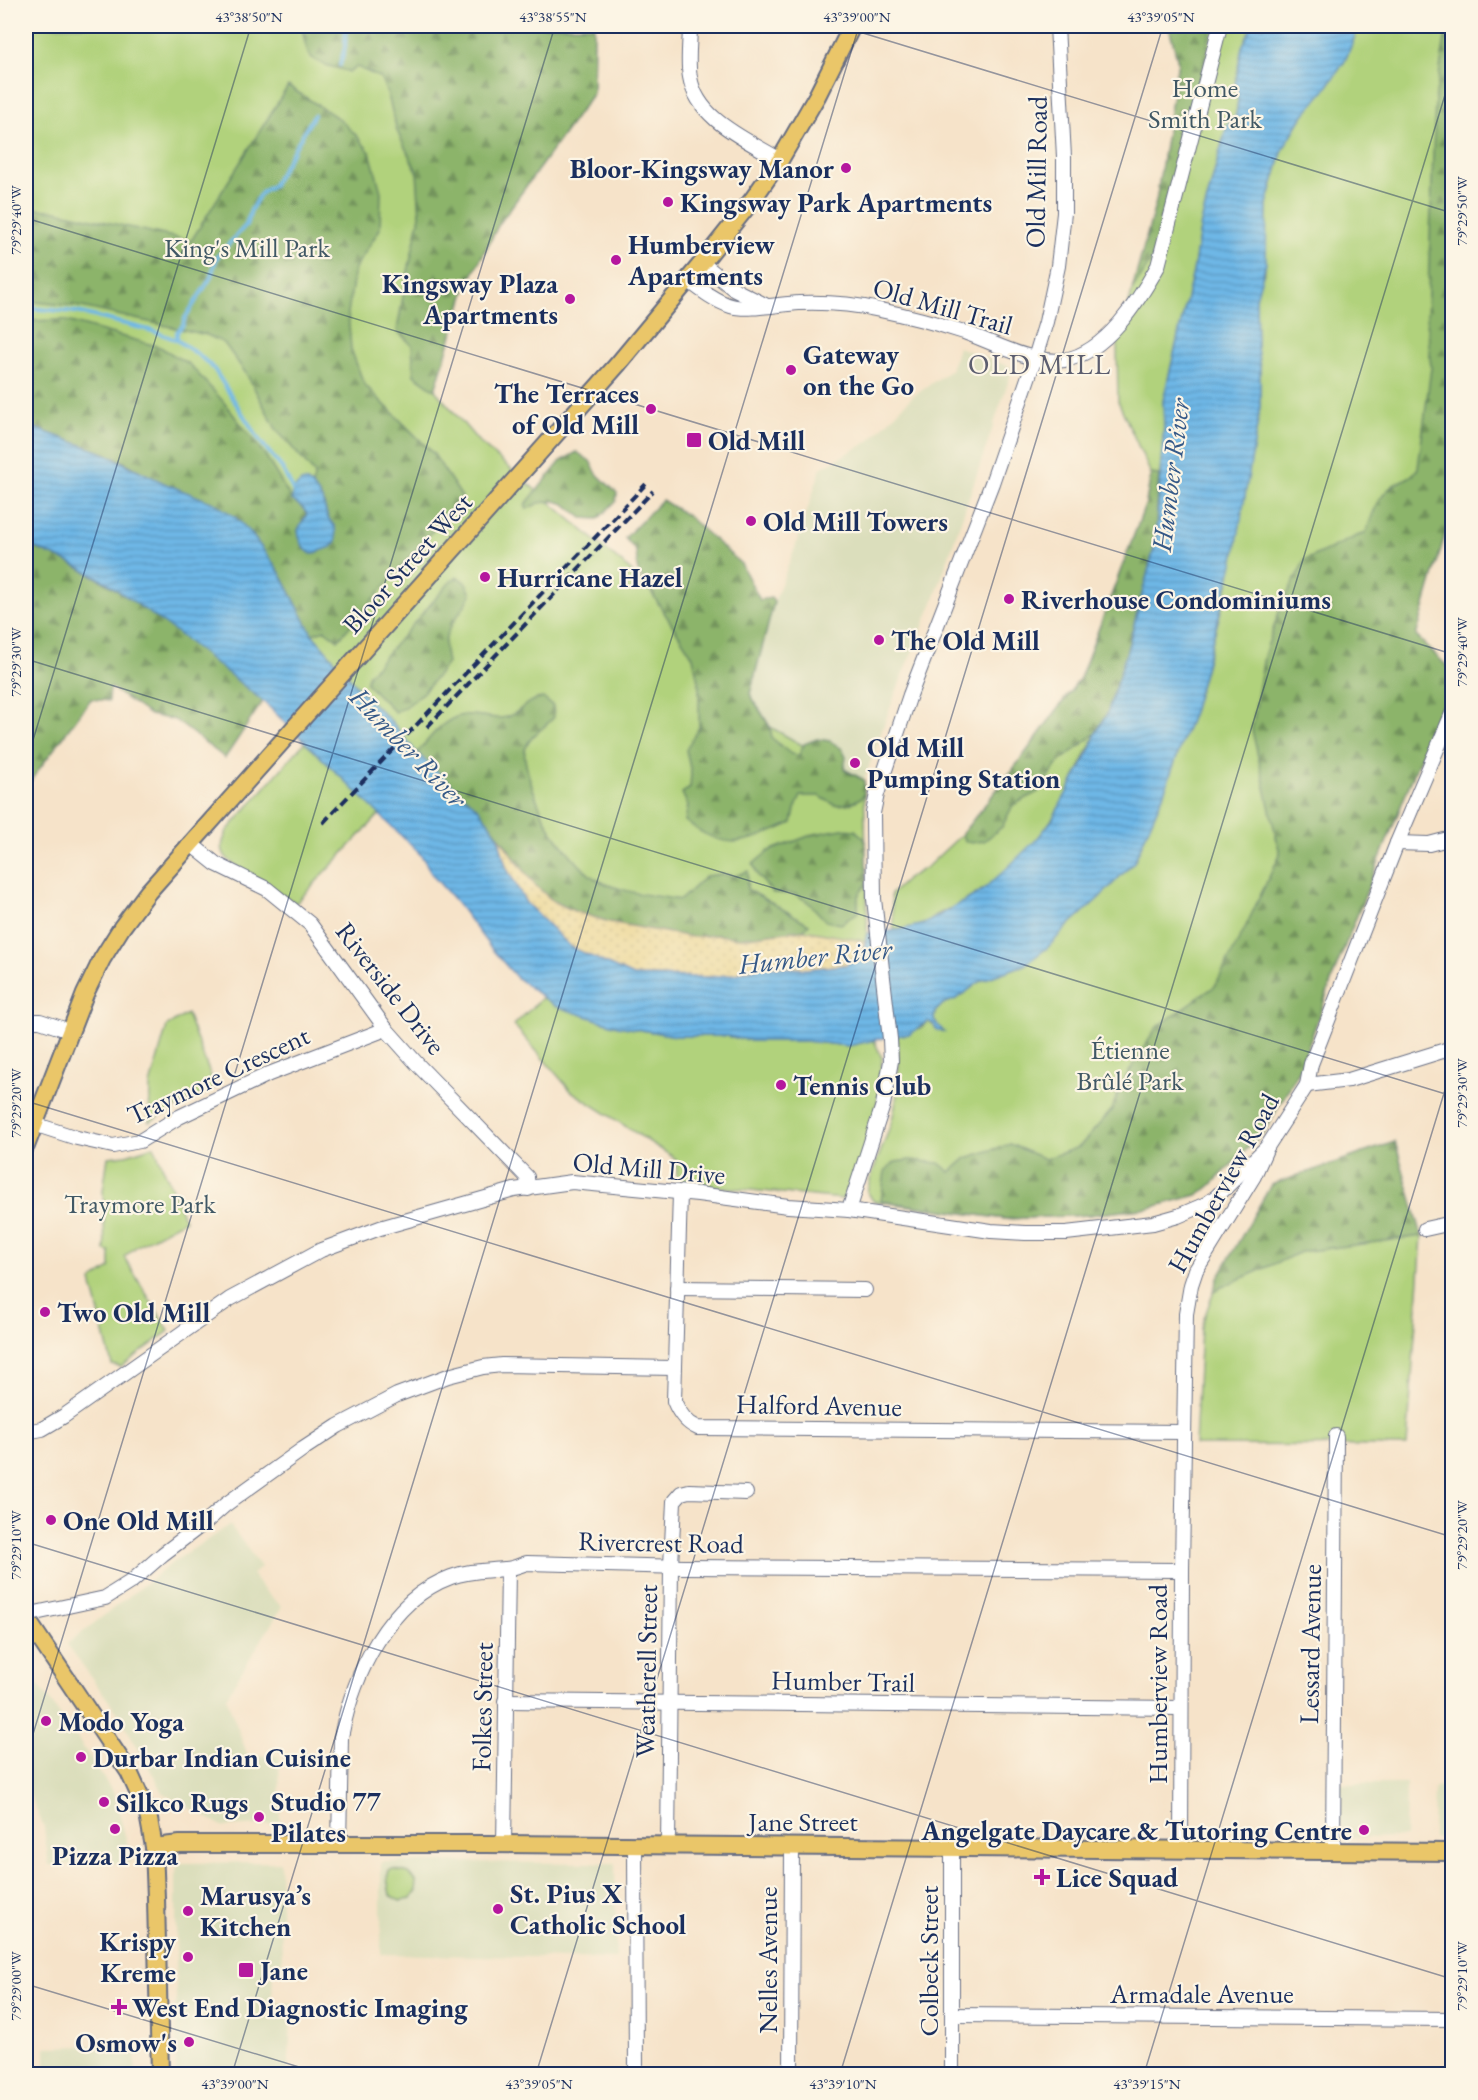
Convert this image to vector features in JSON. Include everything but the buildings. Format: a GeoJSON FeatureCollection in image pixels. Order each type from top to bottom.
{"type":"FeatureCollection","features":[{"type":"Feature","properties":{"kind":"main road","name":"Bloor Street West"},"geometry":{"type":"LineString","coordinates":[[26,1146],[70,1031],[102,959],[122,927],[148,892],[634,345],[702,263],[753,200],[780,160],[817,96],[852,26]]}},
{"type":"Feature","properties":{"kind":"main road"},"geometry":{"type":"LineString","coordinates":[[26,1616],[129,1772],[148,1814],[154,1847],[160,2074]]}},
{"type":"Feature","properties":{"kind":"main road","name":"Jane Street"},"geometry":{"type":"LineString","coordinates":[[154,1847],[191,1844],[635,1845],[1452,1852]]}},
{"type":"Feature","properties":{"kind":"street"},"geometry":{"type":"LineString","coordinates":[[690,26],[689,77],[697,102],[716,120],[780,160]]}},
{"type":"Feature","properties":{"kind":"street","name":"Old Mill Road"},"geometry":{"type":"LineString","coordinates":[[849,1210],[882,1105],[891,1061],[874,899],[873,813],[877,794],[910,695],[981,512],[1046,322],[1058,266],[1064,213],[1064,158],[1057,26]]}},
{"type":"Feature","properties":{"kind":"street","name":"Old Mill Trail"},"geometry":{"type":"LineString","coordinates":[[688,280],[719,302],[732,307],[743,309],[765,305],[835,303],[877,309],[926,320],[1035,358],[1063,360],[1082,354],[1112,332],[1143,293],[1158,266],[1220,26]]}},
{"type":"Feature","properties":{"kind":"street","name":"Old Mill Trail"},"geometry":{"type":"LineString","coordinates":[[702,263],[735,290],[765,305]]}},
{"type":"Feature","properties":{"kind":"street","name":"Humberview Road"},"geometry":{"type":"LineString","coordinates":[[1181,1850],[1186,1314],[1191,1285],[1196,1270],[1254,1176],[1267,1147],[1307,1085],[1311,1064],[1397,843],[1452,714]]}},
{"type":"Feature","properties":{"kind":"street"},"geometry":{"type":"LineString","coordinates":[[1397,843],[1429,844],[1452,838]]}},
{"type":"Feature","properties":{"kind":"street","name":"Riverside Drive"},"geometry":{"type":"LineString","coordinates":[[191,844],[216,864],[267,889],[310,924],[386,1029],[526,1177],[528,1189]]}},
{"type":"Feature","properties":{"kind":"street"},"geometry":{"type":"LineString","coordinates":[[26,1021],[40,1021],[70,1031]]}},
{"type":"Feature","properties":{"kind":"street","name":"Traymore Crescent"},"geometry":{"type":"LineString","coordinates":[[34,1124],[76,1138],[113,1146],[140,1141],[179,1117],[269,1074],[386,1029]]}},
{"type":"Feature","properties":{"kind":"street"},"geometry":{"type":"LineString","coordinates":[[1307,1085],[1348,1080],[1452,1048]]}},
{"type":"Feature","properties":{"kind":"street","name":"Old Mill Drive"},"geometry":{"type":"LineString","coordinates":[[26,1432],[42,1429],[64,1416],[230,1299],[321,1250],[380,1228],[514,1190],[566,1181],[788,1206],[849,1210],[991,1231],[1024,1233],[1098,1230],[1154,1223],[1206,1204],[1228,1187],[1267,1147]]}},
{"type":"Feature","properties":{"kind":"street","name":"Halford Avenue"},"geometry":{"type":"LineString","coordinates":[[680,1193],[674,1401],[687,1421],[698,1428],[1184,1432]]}},
{"type":"Feature","properties":{"kind":"street"},"geometry":{"type":"LineString","coordinates":[[1425,1229],[1452,1223]]}},
{"type":"Feature","properties":{"kind":"street"},"geometry":{"type":"LineString","coordinates":[[677,1288],[865,1290]]}},
{"type":"Feature","properties":{"kind":"street"},"geometry":{"type":"LineString","coordinates":[[26,1616],[105,1598],[132,1581],[225,1504],[303,1449],[338,1426],[397,1395],[448,1376],[483,1367],[502,1365],[674,1368]]}},
{"type":"Feature","properties":{"kind":"street","name":"Lessard Avenue"},"geometry":{"type":"LineString","coordinates":[[1333,1851],[1336,1436]]}},
{"type":"Feature","properties":{"kind":"street","name":"Weatherell Street"},"geometry":{"type":"LineString","coordinates":[[668,1846],[673,1508],[676,1497],[689,1491],[746,1493]]}},
{"type":"Feature","properties":{"kind":"street","name":"Rivercrest Road"},"geometry":{"type":"LineString","coordinates":[[339,1845],[341,1737],[344,1719],[358,1679],[376,1644],[407,1604],[429,1587],[450,1577],[466,1572],[508,1569],[527,1563],[1182,1570]]}},
{"type":"Feature","properties":{"kind":"street","name":"Folkes Street"},"geometry":{"type":"LineString","coordinates":[[504,1845],[508,1569]]}},
{"type":"Feature","properties":{"kind":"street","name":"Humber Trail"},"geometry":{"type":"LineString","coordinates":[[505,1701],[1181,1708]]}},
{"type":"Feature","properties":{"kind":"street"},"geometry":{"type":"LineString","coordinates":[[635,1845],[636,2074]]}},
{"type":"Feature","properties":{"kind":"street","name":"Nelles Avenue"},"geometry":{"type":"LineString","coordinates":[[791,2074],[792,1846]]}},
{"type":"Feature","properties":{"kind":"street","name":"Colbeck Street"},"geometry":{"type":"LineString","coordinates":[[952,1848],[952,2074]]}},
{"type":"Feature","properties":{"kind":"street","name":"Armadale Avenue"},"geometry":{"type":"LineString","coordinates":[[952,2015],[1452,2019]]}},
{"type":"Feature","properties":{"kind":"shaded area"},"geometry":{"type":"Polygon","coordinates":[[[958,347],[1013,368],[935,597],[894,697],[864,780],[770,727],[750,694],[774,602],[795,548],[821,468],[868,442],[913,396],[951,370],[958,347]]]}},
{"type":"Feature","properties":{"kind":"shaded area"},"geometry":{"type":"Polygon","coordinates":[[[230,1525],[261,1567],[252,1574],[264,1590],[282,1607],[226,1697],[248,1756],[279,1756],[280,1824],[224,1827],[164,1794],[119,1715],[67,1644],[176,1560],[230,1525]]]}},
{"type":"Feature","properties":{"kind":"shaded area"},"geometry":{"type":"Polygon","coordinates":[[[26,1668],[114,1794],[130,1854],[130,1863],[49,1865],[44,1827],[26,1787],[26,1668]]]}},
{"type":"Feature","properties":{"kind":"shaded area"},"geometry":{"type":"Polygon","coordinates":[[[1339,1784],[1406,1784],[1405,1837],[1349,1838],[1340,1828],[1339,1784]]]}},
{"type":"Feature","properties":{"kind":"shaded area"},"geometry":{"type":"Polygon","coordinates":[[[1434,1787],[1452,1788],[1452,1837],[1433,1838],[1434,1787]]]}},
{"type":"Feature","properties":{"kind":"shaded area"},"geometry":{"type":"Polygon","coordinates":[[[280,1862],[282,1965],[273,1965],[272,2003],[292,2003],[288,2074],[176,2074],[176,1869],[181,1863],[280,1862]]]}},
{"type":"Feature","properties":{"kind":"shaded area","name":"St. Pius X Catholic School"},"geometry":{"type":"Polygon","coordinates":[[[381,1862],[615,1863],[616,1959],[381,1954],[381,1862]]]}},
{"type":"Feature","properties":{"kind":"shaded area"},"geometry":{"type":"Polygon","coordinates":[[[134,2045],[136,2074],[45,2074],[45,2047],[134,2045]]]}},
{"type":"Feature","properties":{"kind":"green space","name":"King's Mill Park"},"geometry":{"type":"Polygon","coordinates":[[[26,26],[594,26],[593,93],[499,224],[467,285],[435,390],[479,442],[630,570],[750,694],[770,727],[864,780],[867,933],[863,952],[571,947],[391,721],[368,699],[312,634],[235,517],[26,425],[26,26]]]}},
{"type":"Feature","properties":{"kind":"green space"},"geometry":{"type":"Polygon","coordinates":[[[302,26],[594,26],[593,93],[499,224],[467,285],[435,390],[414,375],[412,345],[397,331],[420,216],[417,172],[397,131],[381,78],[357,67],[350,72],[314,60],[307,49],[302,26]]]}},
{"type":"Feature","properties":{"kind":"green space","name":"Home Smith Park"},"geometry":{"type":"Polygon","coordinates":[[[1169,26],[1252,26],[1242,47],[1235,85],[1238,100],[1236,115],[1227,126],[1201,223],[1193,272],[1163,401],[1164,426],[1158,495],[1107,714],[1060,806],[1044,831],[1023,855],[974,896],[925,923],[894,930],[891,894],[908,878],[927,867],[962,834],[1021,759],[1080,678],[1146,503],[1151,474],[1118,401],[1117,348],[1156,202],[1178,62],[1169,26]]]}},
{"type":"Feature","properties":{"kind":"green space"},"geometry":{"type":"Polygon","coordinates":[[[1169,26],[1212,26],[1164,226],[1151,262],[1132,290],[1156,202],[1178,62],[1169,26]]]}},
{"type":"Feature","properties":{"kind":"green space","name":"Étienne Brûlé Park"},"geometry":{"type":"Polygon","coordinates":[[[1359,26],[1452,26],[1452,510],[1416,636],[1452,671],[1452,687],[1436,718],[1336,968],[1300,1069],[1264,1132],[1200,1194],[1149,1208],[1088,1215],[1006,1219],[873,1201],[867,1191],[892,1120],[896,1099],[899,1067],[897,1036],[921,1028],[928,1021],[943,1032],[934,1021],[935,1012],[943,1004],[958,998],[982,980],[1024,965],[1047,948],[1134,862],[1163,795],[1194,709],[1228,585],[1258,421],[1260,368],[1257,348],[1256,298],[1259,282],[1265,272],[1267,204],[1283,149],[1302,117],[1345,61],[1359,26]]]}},
{"type":"Feature","properties":{"kind":"green space"},"geometry":{"type":"Polygon","coordinates":[[[1447,26],[1452,26],[1452,510],[1416,636],[1452,671],[1452,687],[1436,718],[1336,968],[1300,1069],[1264,1132],[1200,1194],[1149,1208],[1088,1215],[1006,1219],[881,1201],[885,1171],[895,1162],[910,1160],[939,1163],[950,1172],[966,1158],[1010,1144],[1045,1159],[1079,1147],[1111,1111],[1122,1083],[1157,1027],[1215,986],[1245,928],[1280,854],[1252,730],[1264,656],[1281,606],[1305,560],[1366,532],[1375,508],[1386,491],[1412,475],[1418,468],[1431,368],[1427,320],[1435,100],[1447,26]]]}},
{"type":"Feature","properties":{"kind":"green space"},"geometry":{"type":"Polygon","coordinates":[[[288,86],[338,118],[370,152],[381,192],[380,229],[355,268],[348,313],[351,349],[364,384],[433,453],[462,497],[338,640],[325,630],[312,634],[280,573],[250,532],[122,461],[26,425],[26,321],[63,320],[160,347],[189,364],[222,400],[265,455],[292,500],[307,514],[298,530],[306,550],[312,554],[335,527],[328,518],[322,499],[312,485],[315,474],[276,429],[247,375],[224,343],[207,335],[82,307],[26,301],[26,210],[29,208],[57,211],[191,241],[288,86]]]}},
{"type":"Feature","properties":{"kind":"green space"},"geometry":{"type":"Polygon","coordinates":[[[577,452],[590,461],[597,474],[617,493],[616,501],[598,519],[582,518],[565,504],[555,501],[539,503],[527,509],[525,505],[561,461],[577,452]]]}},
{"type":"Feature","properties":{"kind":"green space"},"geometry":{"type":"Polygon","coordinates":[[[1151,474],[1159,475],[1155,545],[1127,651],[1107,714],[1096,733],[1058,763],[1038,792],[1013,805],[1002,827],[984,841],[971,843],[964,840],[962,834],[1080,679],[1146,503],[1151,474]]]}},
{"type":"Feature","properties":{"kind":"green space"},"geometry":{"type":"Polygon","coordinates":[[[662,500],[688,516],[741,564],[760,600],[771,598],[774,602],[750,694],[770,727],[772,738],[791,754],[799,755],[804,744],[817,739],[830,741],[842,749],[846,757],[844,770],[864,780],[864,794],[861,798],[850,804],[835,805],[819,796],[801,796],[792,823],[738,842],[713,838],[685,821],[688,806],[682,793],[690,788],[691,773],[686,750],[699,727],[699,686],[693,657],[638,572],[636,551],[625,538],[662,500]]]}},
{"type":"Feature","properties":{"kind":"green space"},"geometry":{"type":"Polygon","coordinates":[[[26,544],[61,558],[123,594],[171,628],[263,701],[225,758],[175,720],[150,715],[110,687],[109,701],[91,699],[26,787],[26,544]]]}},
{"type":"Feature","properties":{"kind":"green space"},"geometry":{"type":"Polygon","coordinates":[[[458,577],[466,583],[471,594],[448,631],[445,649],[447,663],[417,698],[395,712],[366,683],[368,675],[451,581],[458,577]]]}},
{"type":"Feature","properties":{"kind":"green space"},"geometry":{"type":"Polygon","coordinates":[[[543,698],[553,706],[554,717],[527,745],[525,757],[529,778],[550,828],[591,876],[606,884],[626,890],[680,900],[706,876],[721,874],[735,876],[748,871],[747,889],[809,924],[803,930],[740,938],[718,935],[692,937],[609,922],[574,911],[553,901],[534,884],[479,809],[417,753],[443,724],[456,717],[478,715],[492,718],[508,717],[531,701],[543,698]]]}},
{"type":"Feature","properties":{"kind":"green space"},"geometry":{"type":"Polygon","coordinates":[[[305,742],[380,814],[296,903],[235,865],[224,854],[222,845],[227,831],[305,742]]]}},
{"type":"Feature","properties":{"kind":"green space"},"geometry":{"type":"Polygon","coordinates":[[[842,829],[855,830],[865,839],[867,883],[858,896],[858,912],[841,924],[826,921],[808,902],[795,894],[773,893],[758,876],[753,864],[769,851],[814,834],[842,829]]]}},
{"type":"Feature","properties":{"kind":"green space"},"geometry":{"type":"Polygon","coordinates":[[[542,998],[618,1026],[676,1036],[727,1036],[752,1041],[806,1041],[848,1046],[874,1040],[882,1058],[873,1125],[862,1161],[843,1199],[711,1186],[677,1178],[676,1159],[571,1091],[514,1025],[542,998]]]}},
{"type":"Feature","properties":{"kind":"green space","name":"Traymore Park"},"geometry":{"type":"Polygon","coordinates":[[[187,1014],[215,1087],[149,1122],[150,1085],[167,1026],[187,1014]]]}},
{"type":"Feature","properties":{"kind":"green space"},"geometry":{"type":"Polygon","coordinates":[[[1395,1142],[1422,1236],[1407,1446],[1195,1445],[1201,1327],[1219,1276],[1271,1185],[1395,1142]]]}},
{"type":"Feature","properties":{"kind":"green space"},"geometry":{"type":"Polygon","coordinates":[[[1395,1142],[1422,1236],[1301,1252],[1213,1291],[1219,1276],[1271,1185],[1395,1142]]]}},
{"type":"Feature","properties":{"kind":"green space","name":"Traymore Park"},"geometry":{"type":"Polygon","coordinates":[[[154,1146],[185,1220],[137,1246],[124,1257],[169,1331],[121,1367],[112,1365],[91,1281],[110,1268],[110,1252],[105,1251],[103,1191],[108,1157],[126,1155],[154,1146]]]}},
{"type":"Feature","properties":{"kind":"green space"},"geometry":{"type":"Polygon","coordinates":[[[389,1870],[408,1873],[416,1881],[417,1891],[411,1899],[400,1901],[390,1895],[387,1878],[389,1870]]]}},
{"type":"Feature","properties":{"kind":"sand"},"geometry":{"type":"Polygon","coordinates":[[[498,836],[534,884],[553,901],[574,911],[609,922],[692,937],[718,935],[740,938],[803,930],[865,941],[863,952],[846,965],[806,969],[761,966],[736,974],[710,977],[632,976],[571,947],[526,903],[506,867],[498,836]]]}},
{"type":"Feature","properties":{"kind":"water","name":"Humber River"},"geometry":{"type":"Polygon","coordinates":[[[1252,26],[1359,26],[1345,61],[1302,117],[1283,149],[1267,204],[1266,263],[1256,298],[1257,348],[1260,368],[1258,421],[1234,560],[1194,709],[1163,795],[1134,862],[1047,948],[1024,965],[982,980],[958,998],[943,1004],[935,1012],[934,1020],[944,1032],[937,1030],[928,1021],[910,1034],[848,1046],[806,1041],[752,1041],[727,1036],[677,1036],[618,1026],[555,1006],[517,978],[434,877],[421,855],[263,701],[176,632],[106,582],[71,563],[26,544],[26,425],[101,452],[166,484],[216,504],[235,517],[250,532],[280,573],[312,634],[368,699],[391,721],[417,753],[479,809],[498,836],[506,867],[526,903],[571,947],[633,976],[710,977],[736,974],[761,966],[806,969],[846,965],[863,952],[867,933],[899,930],[924,924],[979,893],[1004,871],[1037,839],[1052,820],[1107,714],[1127,651],[1155,545],[1164,426],[1163,401],[1193,272],[1201,223],[1227,126],[1236,115],[1238,100],[1235,85],[1242,47],[1252,26]]]}},
{"type":"Feature","properties":{"kind":"water"},"geometry":{"type":"Polygon","coordinates":[[[305,481],[312,485],[322,499],[328,518],[335,527],[336,541],[331,547],[312,554],[302,544],[298,530],[307,514],[292,500],[293,490],[305,481]]]}},
{"type":"Feature","properties":{"kind":"waterway"},"geometry":{"type":"LineString","coordinates":[[340,65],[345,47],[346,26]]}},
{"type":"Feature","properties":{"kind":"waterway"},"geometry":{"type":"LineString","coordinates":[[177,340],[177,332],[210,279],[217,257],[246,225],[257,199],[261,193],[273,185],[314,115]]}},
{"type":"Feature","properties":{"kind":"waterway"},"geometry":{"type":"LineString","coordinates":[[26,308],[77,312],[153,331],[177,340],[214,369],[260,441],[282,468],[293,490]]}},
{"type":"Feature","properties":{"kind":"railway"},"geometry":{"type":"LineString","coordinates":[[323,823],[646,484]]}},
{"type":"Feature","properties":{"kind":"railway"},"geometry":{"type":"LineString","coordinates":[[427,727],[653,491]]}},
{"type":"Feature","properties":{"kind":"place","name":"Bloor-Kingsway Manor"},"geometry":{"type":"Point","coordinates":[846,168]}},
{"type":"Feature","properties":{"kind":"place","name":"Kingsway Park Apartments"},"geometry":{"type":"Point","coordinates":[668,202]}},
{"type":"Feature","properties":{"kind":"place","name":"Humberview Apartments"},"geometry":{"type":"Point","coordinates":[616,260]}},
{"type":"Feature","properties":{"kind":"place","name":"Kingsway Plaza Apartments"},"geometry":{"type":"Point","coordinates":[570,299]}},
{"type":"Feature","properties":{"kind":"place","name":"Gateway on the Go"},"geometry":{"type":"Point","coordinates":[791,370]}},
{"type":"Feature","properties":{"kind":"place","name":"The Terraces of Old Mill"},"geometry":{"type":"Point","coordinates":[651,409]}},
{"type":"Feature","properties":{"kind":"place","name":"Old Mill"},"geometry":{"type":"Point","coordinates":[694,440]}},
{"type":"Feature","properties":{"kind":"place","name":"Old Mill Towers"},"geometry":{"type":"Point","coordinates":[751,521]}},
{"type":"Feature","properties":{"kind":"place","name":"Hurricane Hazel"},"geometry":{"type":"Point","coordinates":[485,577]}},
{"type":"Feature","properties":{"kind":"place","name":"Riverhouse Condominiums"},"geometry":{"type":"Point","coordinates":[1009,599]}},
{"type":"Feature","properties":{"kind":"place","name":"The Old Mill"},"geometry":{"type":"Point","coordinates":[879,640]}},
{"type":"Feature","properties":{"kind":"place","name":"Old Mill Pumping Station"},"geometry":{"type":"Point","coordinates":[855,763]}},
{"type":"Feature","properties":{"kind":"place","name":"Tennis Club"},"geometry":{"type":"Point","coordinates":[781,1085]}},
{"type":"Feature","properties":{"kind":"place","name":"Two Old Mill"},"geometry":{"type":"Point","coordinates":[45,1312]}},
{"type":"Feature","properties":{"kind":"place","name":"One Old Mill"},"geometry":{"type":"Point","coordinates":[51,1520]}},
{"type":"Feature","properties":{"kind":"place","name":"Modo Yoga"},"geometry":{"type":"Point","coordinates":[46,1721]}},
{"type":"Feature","properties":{"kind":"place","name":"Durbar Indian Cuisine"},"geometry":{"type":"Point","coordinates":[81,1757]}},
{"type":"Feature","properties":{"kind":"place","name":"Silkco Rugs"},"geometry":{"type":"Point","coordinates":[104,1802]}},
{"type":"Feature","properties":{"kind":"place","name":"Studio 77 Pilates"},"geometry":{"type":"Point","coordinates":[259,1817]}},
{"type":"Feature","properties":{"kind":"place","name":"Pizza Pizza"},"geometry":{"type":"Point","coordinates":[115,1829]}},
{"type":"Feature","properties":{"kind":"place","name":"Angelgate Daycare & Tutoring Centre"},"geometry":{"type":"Point","coordinates":[1364,1830]}},
{"type":"Feature","properties":{"kind":"place","name":"Lice Squad"},"geometry":{"type":"Point","coordinates":[1042,1877]}},
{"type":"Feature","properties":{"kind":"place","name":"St. Pius X Catholic School"},"geometry":{"type":"Point","coordinates":[498,1909]}},
{"type":"Feature","properties":{"kind":"place","name":"Marusya’s Kitchen"},"geometry":{"type":"Point","coordinates":[188,1911]}},
{"type":"Feature","properties":{"kind":"place","name":"Krispy Kreme"},"geometry":{"type":"Point","coordinates":[188,1957]}},
{"type":"Feature","properties":{"kind":"place","name":"Jane"},"geometry":{"type":"Point","coordinates":[246,1970]}},
{"type":"Feature","properties":{"kind":"place","name":"West End Diagnostic Imaging"},"geometry":{"type":"Point","coordinates":[119,2007]}},
{"type":"Feature","properties":{"kind":"place","name":"Osmow's"},"geometry":{"type":"Point","coordinates":[189,2042]}},
{"type":"Feature","properties":{"kind":"district","name":"OLD MILL"},"geometry":{"type":"Point","coordinates":[1040,364]}}]}
